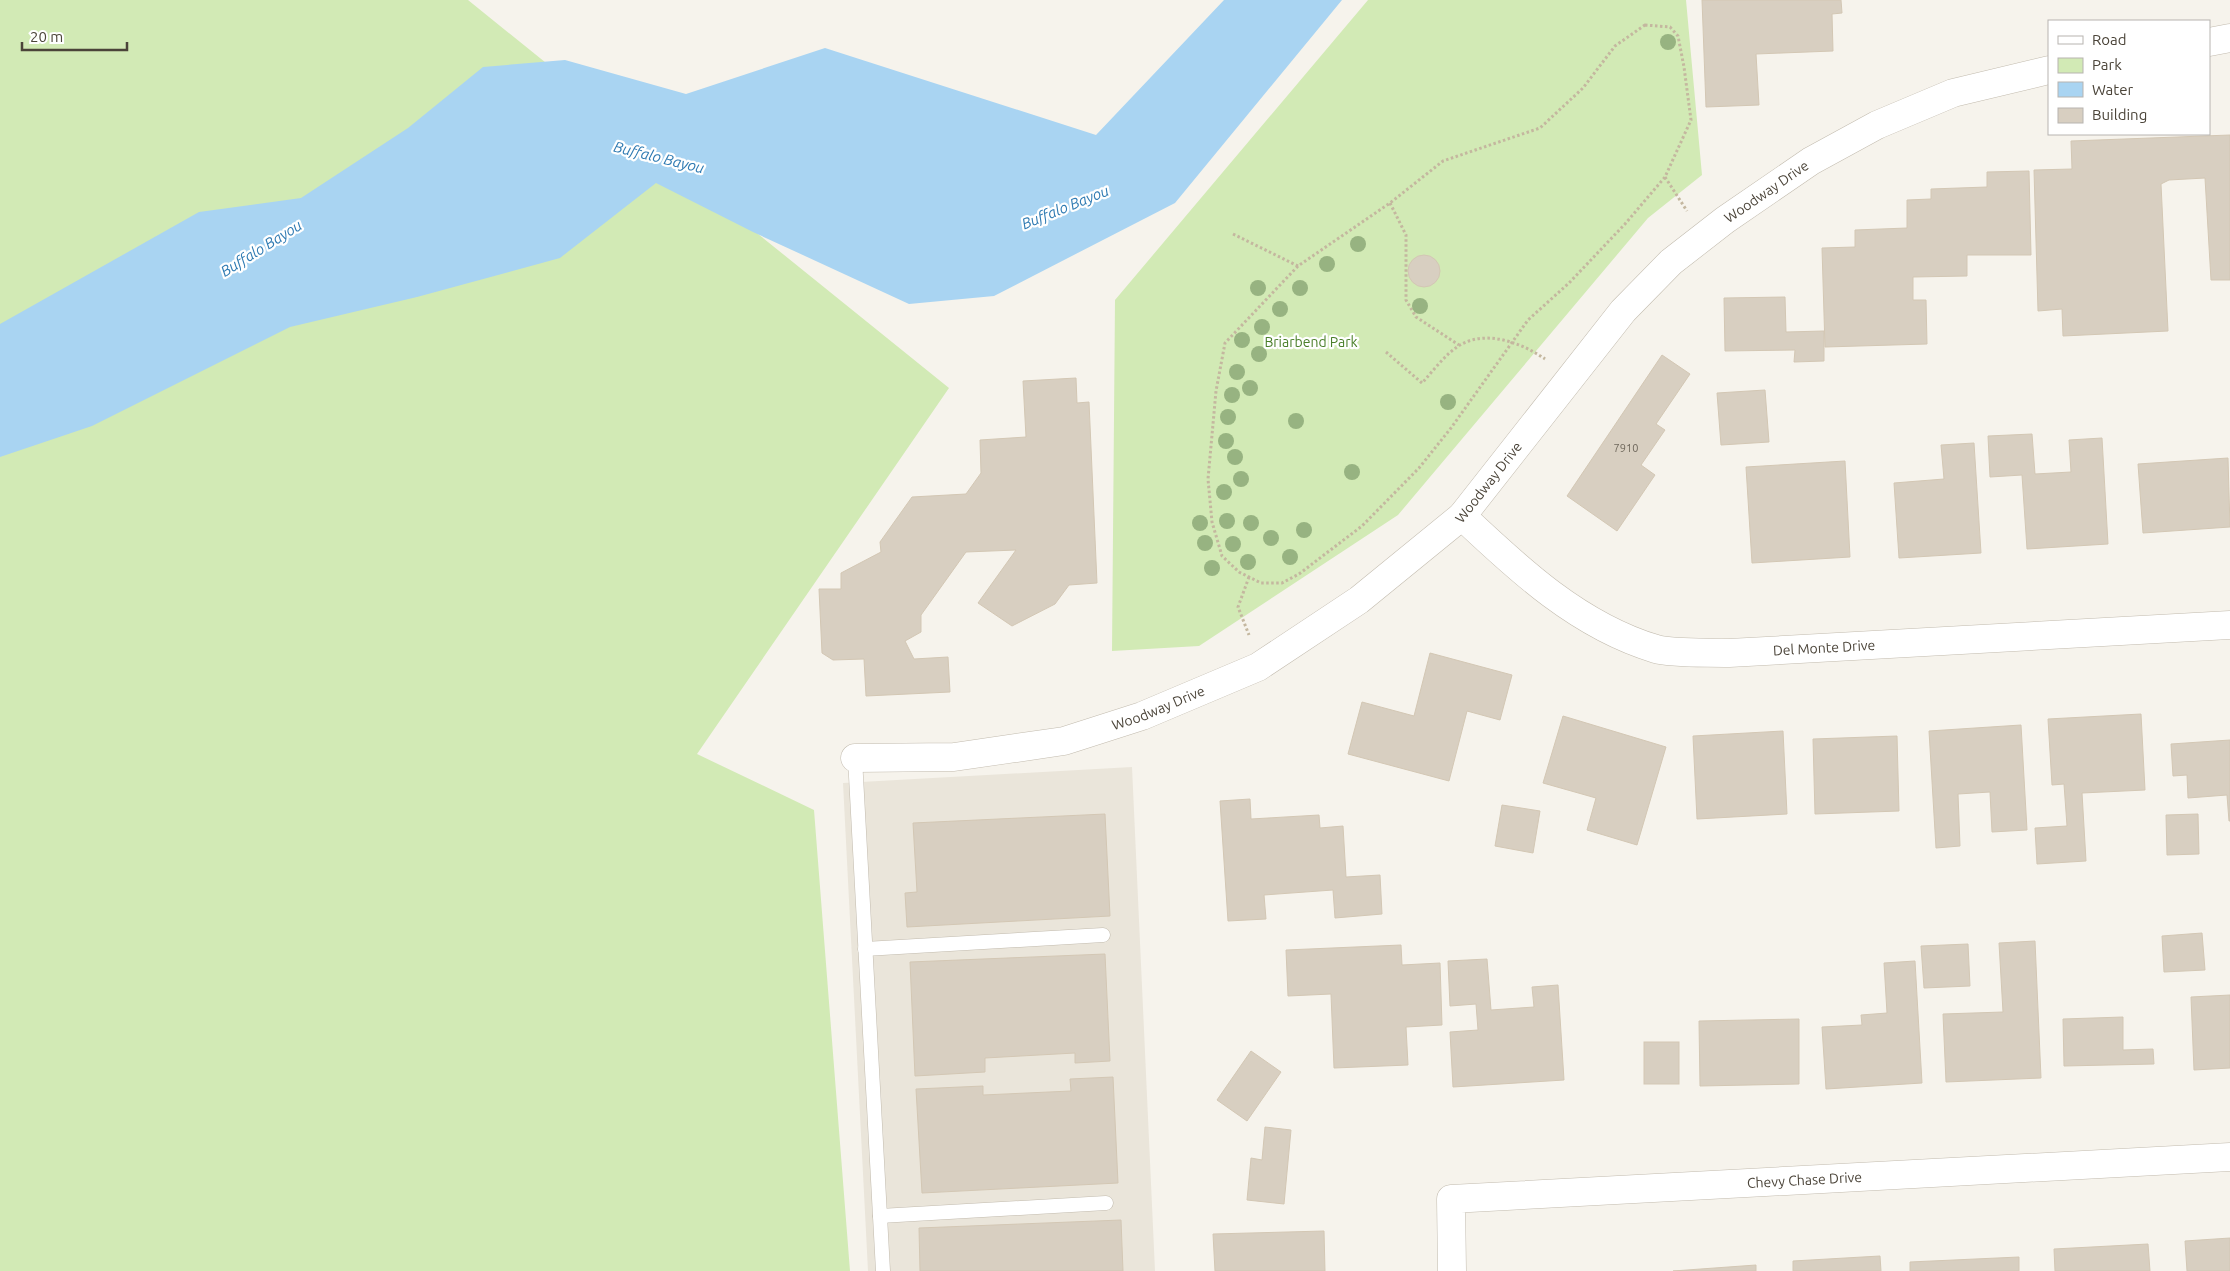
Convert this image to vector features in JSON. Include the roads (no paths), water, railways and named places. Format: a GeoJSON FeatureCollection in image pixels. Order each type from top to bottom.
{"type":"FeatureCollection","features":[{"type":"Feature","properties":{"kind":"street"},"geometry":{"type":"LineString","coordinates":[[2210,42],[2230,38]]}},
{"type":"Feature","properties":{"kind":"street","name":"Woodway Drive"},"geometry":{"type":"LineString","coordinates":[[855,758],[954,757],[1064,741],[1142,716],[1258,667],[1359,600],[1462,516],[1623,311],[1671,262],[1724,220],[1811,161],[1877,125],[1953,93],[2048,70]]}},
{"type":"Feature","properties":{"kind":"street","name":"Del Monte Drive"},"geometry":{"type":"LineString","coordinates":[[1462,516],[1520,571],[1595,624],[1658,650],[1729,654],[2230,625]]}},
{"type":"Feature","properties":{"kind":"street","name":"Chevy Chase Drive"},"geometry":{"type":"LineString","coordinates":[[1452,1271],[1451,1199],[2230,1158]]}},
{"type":"Feature","properties":{"kind":"lane"},"geometry":{"type":"LineString","coordinates":[[855,758],[883,1271]]}},
{"type":"Feature","properties":{"kind":"lane"},"geometry":{"type":"LineString","coordinates":[[865,948],[1103,935]]}},
{"type":"Feature","properties":{"kind":"lane"},"geometry":{"type":"LineString","coordinates":[[880,1216],[1106,1203]]}},
{"type":"Feature","properties":{"kind":"water","name":"Buffalo Bayou"},"geometry":{"type":"Polygon","coordinates":[[[1224,0],[1342,0],[1175,203],[994,296],[909,304],[753,232],[656,183],[560,258],[417,297],[290,327],[92,426],[0,457],[0,324],[199,212],[301,198],[408,128],[483,67],[565,60],[686,94],[825,48],[1096,135],[1224,0]]]}},
{"type":"Feature","properties":{"kind":"park label","name":"Briarbend Park"},"geometry":{"type":"Point","coordinates":[1311,342]}}]}
